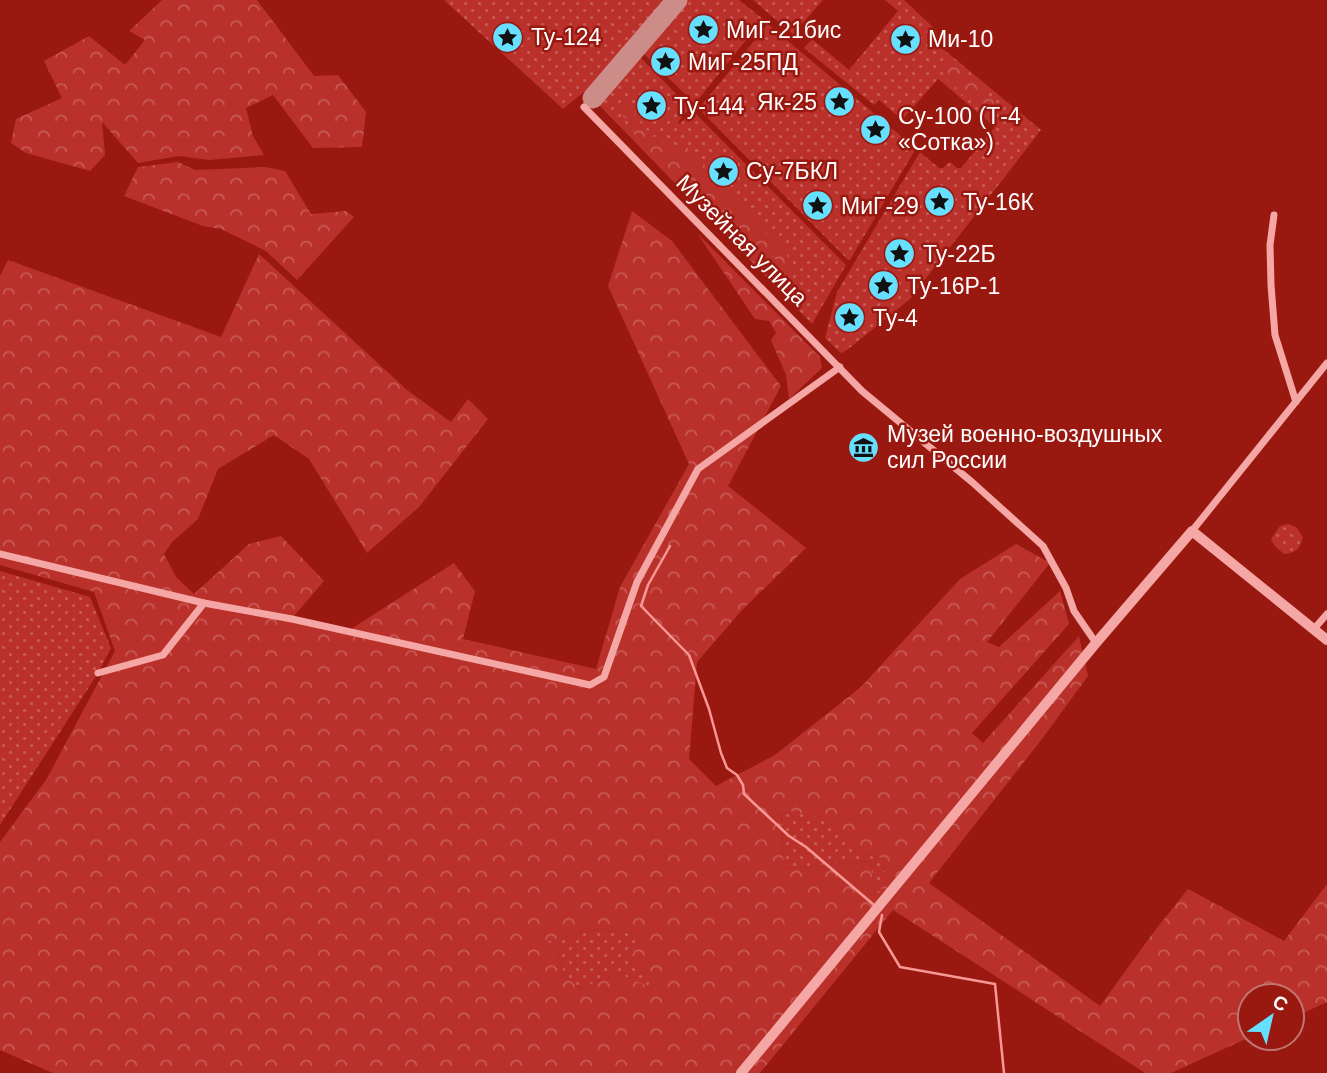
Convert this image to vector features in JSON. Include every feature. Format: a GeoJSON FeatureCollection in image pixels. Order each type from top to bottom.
{"type":"FeatureCollection","features":[{"type":"Feature","properties":{"kind":"street","name":"Музейная улица"},"geometry":{"type":"LineString","coordinates":[[584,107],[862,391],[972,482],[1043,546],[1066,588],[1074,611],[1096,643]]}},
{"type":"Feature","properties":{"kind":"street"},"geometry":{"type":"LineString","coordinates":[[1274,215],[1270,245],[1275,335],[1296,402]]}},
{"type":"Feature","properties":{"kind":"street"},"geometry":{"type":"LineString","coordinates":[[741,1073],[1096,643],[1192,531],[1327,363]]}},
{"type":"Feature","properties":{"kind":"street"},"geometry":{"type":"LineString","coordinates":[[0,554],[204,603],[292,619],[590,685],[604,677],[636,582],[698,469],[839,367]]}},
{"type":"Feature","properties":{"kind":"street"},"geometry":{"type":"LineString","coordinates":[[1192,531],[1327,640]]}},
{"type":"Feature","properties":{"kind":"street"},"geometry":{"type":"LineString","coordinates":[[98,673],[163,655],[204,603]]}},
{"type":"Feature","properties":{"kind":"street"},"geometry":{"type":"LineString","coordinates":[[1314,629],[1327,614]]}},
{"type":"Feature","properties":{"kind":"green space"},"geometry":{"type":"Polygon","coordinates":[[[162,0],[257,0],[314,76],[338,75],[366,112],[362,147],[313,148],[273,95],[246,108],[253,136],[264,155],[209,160],[179,156],[138,163],[102,122],[105,155],[90,171],[26,153],[11,143],[16,119],[62,98],[44,61],[89,36],[125,65],[145,40],[129,31],[162,0]]]}},
{"type":"Feature","properties":{"kind":"green space"},"geometry":{"type":"Polygon","coordinates":[[[444,0],[667,0],[588,94],[585,91],[563,109],[444,0]]]}},
{"type":"Feature","properties":{"kind":"green space"},"geometry":{"type":"Polygon","coordinates":[[[685,0],[739,0],[763,19],[694,103],[642,52],[685,0]]]}},
{"type":"Feature","properties":{"kind":"green space"},"geometry":{"type":"Polygon","coordinates":[[[753,0],[823,0],[793,34],[753,0]]]}},
{"type":"Feature","properties":{"kind":"green space"},"geometry":{"type":"Polygon","coordinates":[[[885,0],[904,0],[935,29],[942,48],[1041,130],[910,299],[841,353],[825,338],[837,292],[920,152],[939,168],[950,162],[961,168],[995,127],[938,79],[902,120],[879,100],[874,105],[804,48],[812,39],[849,70],[898,11],[885,0]]]}},
{"type":"Feature","properties":{"kind":"green space"},"geometry":{"type":"Polygon","coordinates":[[[767,25],[915,148],[850,260],[701,111],[701,106],[767,25]]]}},
{"type":"Feature","properties":{"kind":"green space"},"geometry":{"type":"Polygon","coordinates":[[[637,56],[690,108],[678,122],[680,124],[692,110],[846,265],[812,324],[598,104],[637,56]]]}},
{"type":"Feature","properties":{"kind":"green space"},"geometry":{"type":"Polygon","coordinates":[[[952,59],[969,71],[968,80],[972,82],[977,78],[987,86],[982,92],[1000,109],[996,113],[979,106],[980,101],[974,95],[964,97],[959,87],[956,88],[947,81],[950,76],[945,73],[945,66],[952,59]]]}},
{"type":"Feature","properties":{"kind":"green space"},"geometry":{"type":"Polygon","coordinates":[[[623,106],[629,106],[645,130],[650,131],[653,137],[657,136],[663,145],[667,144],[670,148],[675,145],[678,148],[684,146],[700,161],[704,160],[703,164],[727,183],[734,196],[753,212],[762,226],[762,234],[772,233],[781,242],[788,254],[786,260],[789,262],[789,271],[782,270],[770,254],[763,260],[761,267],[750,258],[751,255],[732,240],[730,234],[727,235],[701,205],[697,205],[688,190],[686,191],[635,136],[628,120],[623,116],[623,106]]]}},
{"type":"Feature","properties":{"kind":"green space"},"geometry":{"type":"Polygon","coordinates":[[[178,162],[195,170],[265,167],[285,171],[311,214],[346,211],[354,217],[297,280],[266,251],[221,229],[203,226],[124,196],[138,167],[178,162]]]}},
{"type":"Feature","properties":{"kind":"green space"},"geometry":{"type":"Polygon","coordinates":[[[632,211],[672,241],[781,386],[728,486],[806,548],[742,610],[697,662],[689,759],[716,786],[775,755],[861,687],[960,579],[1016,544],[1050,563],[987,642],[999,647],[1060,591],[1069,624],[972,733],[983,743],[1079,636],[1088,676],[929,883],[1100,1006],[1188,889],[1284,941],[1327,884],[1327,1002],[1306,1012],[1306,982],[1236,982],[1236,1043],[1171,1073],[1145,1073],[893,910],[760,1073],[53,1073],[0,1050],[0,842],[46,780],[115,651],[94,592],[0,565],[0,276],[8,260],[221,337],[259,254],[407,390],[451,422],[468,399],[488,419],[419,507],[367,553],[309,459],[274,435],[218,469],[198,519],[172,542],[164,554],[176,577],[194,594],[249,544],[281,536],[324,581],[294,616],[351,629],[454,563],[475,591],[463,639],[596,669],[620,587],[689,464],[608,286],[632,211]],[[781,809],[784,868],[870,861],[875,897],[887,880],[882,858],[861,854],[854,840],[822,818],[781,809]],[[600,929],[547,941],[557,947],[564,975],[580,989],[617,973],[660,991],[630,963],[640,935],[600,929]]]}},
{"type":"Feature","properties":{"kind":"green space"},"geometry":{"type":"Polygon","coordinates":[[[697,233],[820,357],[822,368],[789,399],[786,375],[771,340],[776,333],[769,321],[755,319],[697,233]]]}},
{"type":"Feature","properties":{"kind":"green space"},"geometry":{"type":"Polygon","coordinates":[[[1288,524],[1296,527],[1303,537],[1297,550],[1284,554],[1271,539],[1280,526],[1288,524]]]}},
{"type":"Feature","properties":{"kind":"green space"},"geometry":{"type":"Polygon","coordinates":[[[0,571],[90,597],[111,648],[98,673],[0,825],[0,571]]]}},
{"type":"Feature","properties":{"kind":"green space"},"geometry":{"type":"Polygon","coordinates":[[[781,808],[822,818],[854,840],[861,854],[882,858],[887,880],[875,898],[870,861],[784,868],[781,808]]]}},
{"type":"Feature","properties":{"kind":"green space"},"geometry":{"type":"Polygon","coordinates":[[[600,929],[641,935],[662,993],[617,973],[580,989],[564,975],[557,947],[546,941],[600,929]]]}},
{"type":"Feature","properties":{"kind":"waterway"},"geometry":{"type":"LineString","coordinates":[[670,546],[648,585],[641,606],[689,655],[727,768],[737,775],[743,785],[744,794],[789,836],[806,847],[874,905]]}},
{"type":"Feature","properties":{"kind":"waterway"},"geometry":{"type":"LineString","coordinates":[[882,915],[879,932],[900,967],[995,984],[1004,1073]]}},
{"type":"Feature","properties":{"kind":"taxiway"},"geometry":{"type":"LineString","coordinates":[[593,98],[677,0]]}},
{"type":"Feature","properties":{"kind":"place","name":"МиГ-21бис"},"geometry":{"type":"Point","coordinates":[703,30]}},
{"type":"Feature","properties":{"kind":"place","name":"Ту-124"},"geometry":{"type":"Point","coordinates":[508,37]}},
{"type":"Feature","properties":{"kind":"place","name":"Ми-10"},"geometry":{"type":"Point","coordinates":[905,39]}},
{"type":"Feature","properties":{"kind":"place","name":"МиГ-25ПД"},"geometry":{"type":"Point","coordinates":[665,62]}},
{"type":"Feature","properties":{"kind":"place","name":"Як-25"},"geometry":{"type":"Point","coordinates":[840,102]}},
{"type":"Feature","properties":{"kind":"place","name":"Ту-144"},"geometry":{"type":"Point","coordinates":[651,106]}},
{"type":"Feature","properties":{"kind":"place","name":"Су-100 (Т-4 «Сотка»)"},"geometry":{"type":"Point","coordinates":[875,129]}},
{"type":"Feature","properties":{"kind":"place","name":"Су-7БКЛ"},"geometry":{"type":"Point","coordinates":[723,171]}},
{"type":"Feature","properties":{"kind":"place","name":"Ту-16К"},"geometry":{"type":"Point","coordinates":[940,202]}},
{"type":"Feature","properties":{"kind":"place","name":"МиГ-29"},"geometry":{"type":"Point","coordinates":[818,206]}},
{"type":"Feature","properties":{"kind":"place","name":"Ту-22Б"},"geometry":{"type":"Point","coordinates":[900,254]}},
{"type":"Feature","properties":{"kind":"place","name":"Ту-16Р-1"},"geometry":{"type":"Point","coordinates":[884,286]}},
{"type":"Feature","properties":{"kind":"place","name":"Ту-4"},"geometry":{"type":"Point","coordinates":[850,318]}},
{"type":"Feature","properties":{"kind":"place","name":"Музей военно-воздушных сил России"},"geometry":{"type":"Point","coordinates":[864,447]}}]}
